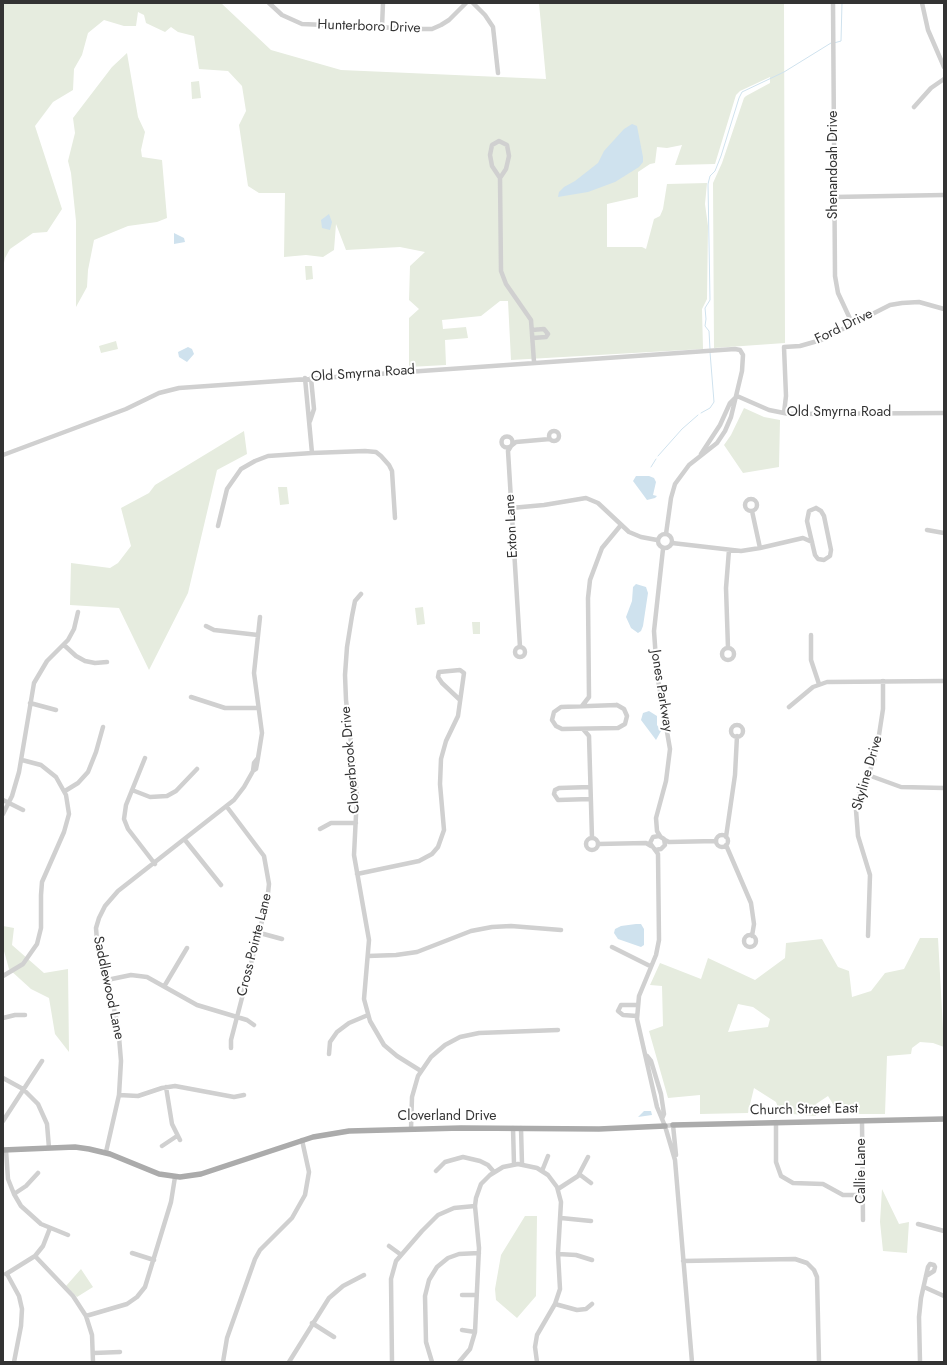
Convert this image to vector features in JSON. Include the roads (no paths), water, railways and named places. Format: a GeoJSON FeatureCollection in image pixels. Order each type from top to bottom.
{"type":"FeatureCollection","features":[{"type":"Feature","properties":{"kind":"main road","name":"Church Street East"},"geometry":{"type":"LineString","coordinates":[[673,1125],[944,1119]]}},
{"type":"Feature","properties":{"kind":"main road","name":"Cloverland Drive"},"geometry":{"type":"LineString","coordinates":[[4,1150],[79,1148],[106,1152],[157,1173],[175,1177],[201,1174],[302,1140],[349,1130],[603,1128],[665,1126]]}},
{"type":"Feature","properties":{"kind":"street","name":"Hunterboro Drive"},"geometry":{"type":"LineString","coordinates":[[269,3],[282,15],[302,24],[432,29],[449,20],[466,3]]}},
{"type":"Feature","properties":{"kind":"street"},"geometry":{"type":"LineString","coordinates":[[382,27],[383,3]]}},
{"type":"Feature","properties":{"kind":"street"},"geometry":{"type":"LineString","coordinates":[[473,3],[485,15],[493,27],[498,73]]}},
{"type":"Feature","properties":{"kind":"street","name":"Shenandoah Drive"},"geometry":{"type":"LineString","coordinates":[[833,3],[836,286],[852,323]]}},
{"type":"Feature","properties":{"kind":"street"},"geometry":{"type":"LineString","coordinates":[[922,3],[928,30],[944,68]]}},
{"type":"Feature","properties":{"kind":"street"},"geometry":{"type":"LineString","coordinates":[[914,107],[932,88],[944,79]]}},
{"type":"Feature","properties":{"kind":"street"},"geometry":{"type":"LineString","coordinates":[[500,178],[506,169],[509,156],[507,145],[499,141],[492,145],[490,155],[492,166],[500,178],[502,221],[501,264],[503,277],[530,317],[534,362]]}},
{"type":"Feature","properties":{"kind":"street"},"geometry":{"type":"LineString","coordinates":[[834,197],[944,195]]}},
{"type":"Feature","properties":{"kind":"street","name":"Ford Drive"},"geometry":{"type":"LineString","coordinates":[[784,413],[786,392],[784,348],[812,343],[881,308],[902,302],[919,302],[944,309]]}},
{"type":"Feature","properties":{"kind":"street"},"geometry":{"type":"LineString","coordinates":[[532,330],[544,329],[548,334],[546,337],[533,338]]}},
{"type":"Feature","properties":{"kind":"street","name":"Old Smyrna Road"},"geometry":{"type":"LineString","coordinates":[[3,455],[119,412],[168,390],[305,378],[710,350],[740,350],[742,355],[742,376],[737,396],[769,410],[784,413],[944,413]]}},
{"type":"Feature","properties":{"kind":"street"},"geometry":{"type":"LineString","coordinates":[[305,378],[312,453]]}},
{"type":"Feature","properties":{"kind":"street"},"geometry":{"type":"LineString","coordinates":[[310,421],[314,409],[312,378]]}},
{"type":"Feature","properties":{"kind":"street"},"geometry":{"type":"LineString","coordinates":[[666,534],[671,498],[675,484],[684,471],[701,454],[705,454],[712,448],[725,431],[737,396]]}},
{"type":"Feature","properties":{"kind":"street","name":"Exton Lane"},"geometry":{"type":"LineString","coordinates":[[520,647],[508,452],[511,446],[518,442],[550,439]]}},
{"type":"Feature","properties":{"kind":"street"},"geometry":{"type":"LineString","coordinates":[[218,526],[227,490],[241,469],[254,461],[268,456],[312,453],[376,452],[389,465],[392,471],[395,518]]}},
{"type":"Feature","properties":{"kind":"street"},"geometry":{"type":"LineString","coordinates":[[511,508],[544,505],[586,498],[598,503],[620,525],[641,537],[658,540]]}},
{"type":"Feature","properties":{"kind":"street"},"geometry":{"type":"LineString","coordinates":[[812,509],[819,509],[824,516],[831,550],[829,557],[823,560],[816,557],[812,542],[807,515],[812,509]]}},
{"type":"Feature","properties":{"kind":"street"},"geometry":{"type":"LineString","coordinates":[[752,510],[760,548]]}},
{"type":"Feature","properties":{"kind":"street"},"geometry":{"type":"LineString","coordinates":[[596,706],[589,697],[588,598],[590,580],[599,554],[620,525]]}},
{"type":"Feature","properties":{"kind":"street"},"geometry":{"type":"LineString","coordinates":[[802,538],[809,530]]}},
{"type":"Feature","properties":{"kind":"street"},"geometry":{"type":"LineString","coordinates":[[927,530],[944,533]]}},
{"type":"Feature","properties":{"kind":"street"},"geometry":{"type":"LineString","coordinates":[[666,534],[671,538],[672,543],[668,548],[663,549],[659,546],[658,540],[660,535],[666,534]]}},
{"type":"Feature","properties":{"kind":"street"},"geometry":{"type":"LineString","coordinates":[[672,543],[729,550],[760,548],[802,538],[812,542]]}},
{"type":"Feature","properties":{"kind":"street","name":"Jones Parkway"},"geometry":{"type":"LineString","coordinates":[[657,834],[657,812],[670,760],[669,738],[656,670],[654,631],[663,549]]}},
{"type":"Feature","properties":{"kind":"street"},"geometry":{"type":"LineString","coordinates":[[728,648],[726,588],[729,550]]}},
{"type":"Feature","properties":{"kind":"street","name":"Cloverbrook Drive"},"geometry":{"type":"LineString","coordinates":[[361,594],[355,601],[345,666],[346,700],[357,795],[354,852],[368,930],[368,956],[364,991],[368,1015],[376,1032],[387,1048],[421,1071]]}},
{"type":"Feature","properties":{"kind":"street"},"geometry":{"type":"LineString","coordinates":[[3,814],[9,803],[22,760],[34,683],[44,665],[64,645],[72,632],[78,612]]}},
{"type":"Feature","properties":{"kind":"street","name":"Saddlewood Lane"},"geometry":{"type":"LineString","coordinates":[[106,1152],[119,1095],[121,1070],[120,1044],[96,934],[99,916],[116,894],[226,807],[242,790],[258,765],[262,739],[254,673],[260,617]]}},
{"type":"Feature","properties":{"kind":"street"},"geometry":{"type":"LineString","coordinates":[[206,626],[216,630],[258,635]]}},
{"type":"Feature","properties":{"kind":"street"},"geometry":{"type":"LineString","coordinates":[[811,635],[811,660],[819,684]]}},
{"type":"Feature","properties":{"kind":"street"},"geometry":{"type":"LineString","coordinates":[[64,645],[83,660],[95,663],[107,662]]}},
{"type":"Feature","properties":{"kind":"street"},"geometry":{"type":"LineString","coordinates":[[357,874],[419,861],[432,854],[438,847],[444,830],[440,784],[441,758],[446,742],[458,716],[459,699],[464,672],[460,670],[438,673],[438,677],[442,684],[459,699]]}},
{"type":"Feature","properties":{"kind":"street"},"geometry":{"type":"LineString","coordinates":[[789,707],[819,684],[833,682],[944,680]]}},
{"type":"Feature","properties":{"kind":"street","name":"Skyline Drive"},"geometry":{"type":"LineString","coordinates":[[868,936],[870,876],[858,836],[855,817],[859,795],[868,775],[879,742],[883,709],[883,681]]}},
{"type":"Feature","properties":{"kind":"street"},"geometry":{"type":"LineString","coordinates":[[191,697],[225,708],[258,708]]}},
{"type":"Feature","properties":{"kind":"street"},"geometry":{"type":"LineString","coordinates":[[582,706],[589,697]]}},
{"type":"Feature","properties":{"kind":"street"},"geometry":{"type":"LineString","coordinates":[[30,703],[56,710]]}},
{"type":"Feature","properties":{"kind":"street"},"geometry":{"type":"LineString","coordinates":[[596,706],[620,706],[625,711],[627,717],[624,724],[620,727],[596,729],[560,728],[555,725],[552,718],[554,712],[559,707],[596,706]]}},
{"type":"Feature","properties":{"kind":"street"},"geometry":{"type":"LineString","coordinates":[[65,791],[78,783],[88,772],[96,752],[103,727]]}},
{"type":"Feature","properties":{"kind":"street"},"geometry":{"type":"LineString","coordinates":[[583,729],[589,736],[592,838],[595,839],[598,844]]}},
{"type":"Feature","properties":{"kind":"street"},"geometry":{"type":"LineString","coordinates":[[589,736],[596,729]]}},
{"type":"Feature","properties":{"kind":"street"},"geometry":{"type":"LineString","coordinates":[[737,736],[735,775],[726,837],[728,841],[726,846],[751,903],[754,924],[752,936]]}},
{"type":"Feature","properties":{"kind":"street"},"geometry":{"type":"LineString","coordinates":[[145,758],[125,808],[124,821],[129,831],[155,864]]}},
{"type":"Feature","properties":{"kind":"street"},"geometry":{"type":"LineString","coordinates":[[3,976],[23,964],[31,955],[39,941],[42,925],[42,885],[68,819],[69,806],[65,791],[58,778],[38,764],[22,760]]}},
{"type":"Feature","properties":{"kind":"street"},"geometry":{"type":"LineString","coordinates":[[132,790],[150,797],[167,796],[178,789],[197,769]]}},
{"type":"Feature","properties":{"kind":"street"},"geometry":{"type":"LineString","coordinates":[[868,775],[901,787],[944,788]]}},
{"type":"Feature","properties":{"kind":"street"},"geometry":{"type":"LineString","coordinates":[[590,787],[559,788],[555,790],[554,794],[558,800],[590,799]]}},
{"type":"Feature","properties":{"kind":"street"},"geometry":{"type":"LineString","coordinates":[[3,800],[23,810]]}},
{"type":"Feature","properties":{"kind":"street","name":"Cross Pointe Lane"},"geometry":{"type":"LineString","coordinates":[[226,807],[260,849],[266,860],[269,882],[269,893],[260,933],[231,1040],[231,1048]]}},
{"type":"Feature","properties":{"kind":"street"},"geometry":{"type":"LineString","coordinates":[[320,829],[331,823],[356,823]]}},
{"type":"Feature","properties":{"kind":"street"},"geometry":{"type":"LineString","coordinates":[[598,844],[646,843],[657,834],[666,843],[716,841],[720,836],[726,837]]}},
{"type":"Feature","properties":{"kind":"street"},"geometry":{"type":"LineString","coordinates":[[592,838],[586,843],[587,848],[595,849],[598,844]]}},
{"type":"Feature","properties":{"kind":"street"},"geometry":{"type":"LineString","coordinates":[[186,840],[221,884]]}},
{"type":"Feature","properties":{"kind":"street"},"geometry":{"type":"LineString","coordinates":[[651,840],[651,846]]}},
{"type":"Feature","properties":{"kind":"street"},"geometry":{"type":"LineString","coordinates":[[716,841],[720,847],[726,846]]}},
{"type":"Feature","properties":{"kind":"street"},"geometry":{"type":"LineString","coordinates":[[646,843],[656,852],[659,933],[657,950],[642,985],[637,1005],[637,1016],[640,1034],[647,1056],[646,1059],[652,1089],[665,1126],[676,1165]]}},
{"type":"Feature","properties":{"kind":"street"},"geometry":{"type":"LineString","coordinates":[[656,852],[666,843]]}},
{"type":"Feature","properties":{"kind":"street"},"geometry":{"type":"LineString","coordinates":[[368,956],[412,953],[430,948],[471,931],[492,927],[511,926],[561,930]]}},
{"type":"Feature","properties":{"kind":"street"},"geometry":{"type":"LineString","coordinates":[[260,933],[282,939]]}},
{"type":"Feature","properties":{"kind":"street"},"geometry":{"type":"LineString","coordinates":[[612,947],[650,966]]}},
{"type":"Feature","properties":{"kind":"street"},"geometry":{"type":"LineString","coordinates":[[165,985],[187,948]]}},
{"type":"Feature","properties":{"kind":"street"},"geometry":{"type":"LineString","coordinates":[[107,980],[133,975],[147,977],[165,985],[199,1006],[237,1017],[254,1025]]}},
{"type":"Feature","properties":{"kind":"street"},"geometry":{"type":"LineString","coordinates":[[637,1005],[623,1004],[618,1009],[621,1015],[637,1016]]}},
{"type":"Feature","properties":{"kind":"street"},"geometry":{"type":"LineString","coordinates":[[3,1018],[15,1015],[25,1015]]}},
{"type":"Feature","properties":{"kind":"street"},"geometry":{"type":"LineString","coordinates":[[329,1054],[330,1042],[337,1032],[350,1023],[368,1015]]}},
{"type":"Feature","properties":{"kind":"street"},"geometry":{"type":"LineString","coordinates":[[411,1129],[412,1097],[421,1071],[441,1048],[462,1037],[483,1032],[558,1030]]}},
{"type":"Feature","properties":{"kind":"street"},"geometry":{"type":"LineString","coordinates":[[3,1121],[42,1061]]}},
{"type":"Feature","properties":{"kind":"street"},"geometry":{"type":"LineString","coordinates":[[3,1078],[23,1089],[33,1097],[44,1114],[48,1130],[49,1148]]}},
{"type":"Feature","properties":{"kind":"street"},"geometry":{"type":"LineString","coordinates":[[119,1095],[141,1095],[166,1087],[181,1087],[237,1097],[244,1095]]}},
{"type":"Feature","properties":{"kind":"street"},"geometry":{"type":"LineString","coordinates":[[162,1146],[179,1138],[172,1124],[166,1087]]}},
{"type":"Feature","properties":{"kind":"street","name":"Callie Lane"},"geometry":{"type":"LineString","coordinates":[[862,1121],[863,1220]]}},
{"type":"Feature","properties":{"kind":"street"},"geometry":{"type":"LineString","coordinates":[[776,1122],[776,1162],[781,1176],[793,1183],[826,1185],[843,1195],[863,1195]]}},
{"type":"Feature","properties":{"kind":"street"},"geometry":{"type":"LineString","coordinates":[[673,1125],[692,1362]]}},
{"type":"Feature","properties":{"kind":"street","name":"Church Street East"},"geometry":{"type":"LineString","coordinates":[[665,1126],[673,1125]]}},
{"type":"Feature","properties":{"kind":"street"},"geometry":{"type":"LineString","coordinates":[[513,1128],[518,1164]]}},
{"type":"Feature","properties":{"kind":"street"},"geometry":{"type":"LineString","coordinates":[[518,1164],[521,1128]]}},
{"type":"Feature","properties":{"kind":"street"},"geometry":{"type":"LineString","coordinates":[[223,1362],[227,1338],[255,1259],[260,1250],[292,1218],[304,1198],[308,1172],[302,1140]]}},
{"type":"Feature","properties":{"kind":"street"},"geometry":{"type":"LineString","coordinates":[[4,1150],[7,1172],[14,1194],[29,1214],[50,1228],[68,1235]]}},
{"type":"Feature","properties":{"kind":"street"},"geometry":{"type":"LineString","coordinates":[[542,1171],[548,1156]]}},
{"type":"Feature","properties":{"kind":"street"},"geometry":{"type":"LineString","coordinates":[[436,1171],[445,1162],[463,1157],[480,1161],[486,1164],[494,1172]]}},
{"type":"Feature","properties":{"kind":"street"},"geometry":{"type":"LineString","coordinates":[[558,1189],[570,1182],[579,1174],[588,1157]]}},
{"type":"Feature","properties":{"kind":"street"},"geometry":{"type":"LineString","coordinates":[[459,1362],[470,1349],[475,1332],[479,1253],[474,1206],[477,1194],[481,1184],[494,1172],[518,1164],[542,1171],[553,1181],[558,1189],[562,1203],[558,1254],[560,1283],[555,1304],[537,1335],[535,1350],[537,1362]]}},
{"type":"Feature","properties":{"kind":"street"},"geometry":{"type":"LineString","coordinates":[[14,1194],[26,1186],[38,1173]]}},
{"type":"Feature","properties":{"kind":"street"},"geometry":{"type":"LineString","coordinates":[[579,1174],[591,1183]]}},
{"type":"Feature","properties":{"kind":"street"},"geometry":{"type":"LineString","coordinates":[[86,1316],[118,1307],[132,1301],[145,1287],[171,1202],[175,1177]]}},
{"type":"Feature","properties":{"kind":"street"},"geometry":{"type":"LineString","coordinates":[[392,1362],[391,1279],[394,1265],[400,1254],[438,1215],[454,1208],[474,1206]]}},
{"type":"Feature","properties":{"kind":"street"},"geometry":{"type":"LineString","coordinates":[[561,1218],[591,1221]]}},
{"type":"Feature","properties":{"kind":"street"},"geometry":{"type":"LineString","coordinates":[[918,1224],[944,1231]]}},
{"type":"Feature","properties":{"kind":"street"},"geometry":{"type":"LineString","coordinates":[[14,1362],[21,1326],[22,1309],[18,1292],[6,1274],[35,1256],[43,1246],[50,1228]]}},
{"type":"Feature","properties":{"kind":"street"},"geometry":{"type":"LineString","coordinates":[[389,1246],[400,1254]]}},
{"type":"Feature","properties":{"kind":"street"},"geometry":{"type":"LineString","coordinates":[[132,1253],[154,1260]]}},
{"type":"Feature","properties":{"kind":"street"},"geometry":{"type":"LineString","coordinates":[[432,1362],[426,1342],[426,1296],[429,1280],[436,1267],[448,1258],[459,1254],[479,1253]]}},
{"type":"Feature","properties":{"kind":"street"},"geometry":{"type":"LineString","coordinates":[[558,1254],[576,1255],[592,1260]]}},
{"type":"Feature","properties":{"kind":"street"},"geometry":{"type":"LineString","coordinates":[[35,1256],[73,1296],[86,1316],[92,1331],[94,1353],[93,1362]]}},
{"type":"Feature","properties":{"kind":"street"},"geometry":{"type":"LineString","coordinates":[[683,1261],[795,1259],[807,1263],[817,1277],[819,1362]]}},
{"type":"Feature","properties":{"kind":"street"},"geometry":{"type":"LineString","coordinates":[[289,1362],[322,1307],[336,1291],[364,1275]]}},
{"type":"Feature","properties":{"kind":"street"},"geometry":{"type":"LineString","coordinates":[[920,1362],[919,1317],[926,1276]]}},
{"type":"Feature","properties":{"kind":"street"},"geometry":{"type":"LineString","coordinates":[[924,1287],[944,1296]]}},
{"type":"Feature","properties":{"kind":"street"},"geometry":{"type":"LineString","coordinates":[[462,1295],[476,1295]]}},
{"type":"Feature","properties":{"kind":"street"},"geometry":{"type":"LineString","coordinates":[[555,1304],[577,1310],[585,1309],[592,1304]]}},
{"type":"Feature","properties":{"kind":"street"},"geometry":{"type":"LineString","coordinates":[[312,1323],[334,1337]]}},
{"type":"Feature","properties":{"kind":"street"},"geometry":{"type":"LineString","coordinates":[[462,1330],[475,1332]]}},
{"type":"Feature","properties":{"kind":"street"},"geometry":{"type":"LineString","coordinates":[[94,1353],[120,1352]]}},
{"type":"Feature","properties":{"kind":"water"},"geometry":{"type":"Polygon","coordinates":[[[632,124],[637,126],[643,157],[643,162],[639,167],[615,182],[588,192],[558,197],[559,192],[564,187],[575,181],[598,163],[604,151],[624,129],[632,124]]]}},
{"type":"Feature","properties":{"kind":"water"},"geometry":{"type":"Polygon","coordinates":[[[329,214],[332,222],[330,230],[322,228],[321,220],[329,214]]]}},
{"type":"Feature","properties":{"kind":"water"},"geometry":{"type":"Polygon","coordinates":[[[174,233],[184,238],[185,242],[174,244],[174,233]]]}},
{"type":"Feature","properties":{"kind":"water"},"geometry":{"type":"Polygon","coordinates":[[[188,347],[192,349],[194,354],[187,362],[179,357],[178,352],[188,347]]]}},
{"type":"Feature","properties":{"kind":"water"},"geometry":{"type":"Polygon","coordinates":[[[636,476],[649,476],[654,478],[656,482],[653,495],[657,496],[655,498],[647,500],[633,481],[636,476]]]}},
{"type":"Feature","properties":{"kind":"water"},"geometry":{"type":"Polygon","coordinates":[[[636,584],[646,587],[648,593],[643,626],[641,631],[638,633],[631,628],[626,617],[632,601],[633,587],[636,584]]]}},
{"type":"Feature","properties":{"kind":"water"},"geometry":{"type":"Polygon","coordinates":[[[649,711],[657,716],[657,725],[661,731],[656,740],[641,720],[643,713],[649,711]]]}},
{"type":"Feature","properties":{"kind":"water"},"geometry":{"type":"Polygon","coordinates":[[[641,924],[644,929],[644,945],[641,947],[618,939],[614,933],[615,929],[621,926],[641,924]]]}},
{"type":"Feature","properties":{"kind":"water"},"geometry":{"type":"Polygon","coordinates":[[[644,1111],[651,1111],[652,1115],[638,1117],[644,1111]]]}},
{"type":"Feature","properties":{"kind":"waterway"},"geometry":{"type":"LineString","coordinates":[[834,43],[841,41],[842,3]]}},
{"type":"Feature","properties":{"kind":"waterway"},"geometry":{"type":"LineString","coordinates":[[710,349],[709,331],[705,326],[705,308],[710,300],[708,184],[710,176],[715,171],[721,156],[739,98],[742,92],[784,72],[831,43]]}},
{"type":"Feature","properties":{"kind":"waterway"},"geometry":{"type":"LineString","coordinates":[[701,413],[710,408],[714,402],[710,352]]}},
{"type":"Feature","properties":{"kind":"waterway"},"geometry":{"type":"LineString","coordinates":[[658,456],[682,429],[698,415]]}},
{"type":"Feature","properties":{"kind":"waterway"},"geometry":{"type":"LineString","coordinates":[[651,467],[656,459]]}}]}
